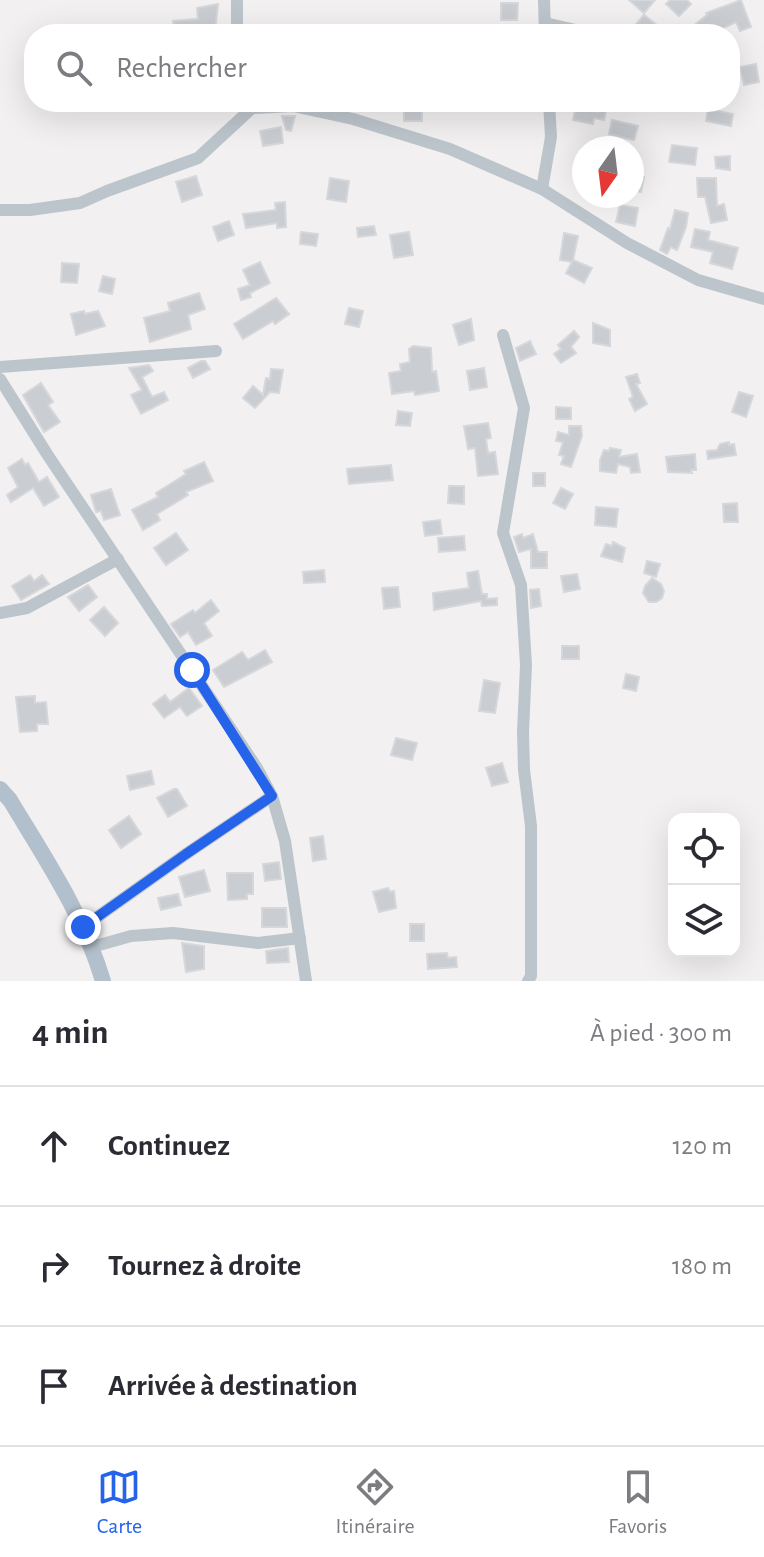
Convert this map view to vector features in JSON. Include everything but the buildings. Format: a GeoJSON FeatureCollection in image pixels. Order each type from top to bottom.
{"type":"FeatureCollection","features":[{"type":"Feature","properties":{"kind":"main road"},"geometry":{"type":"LineString","coordinates":[[0,789],[10,800],[74,906],[103,981]]}},
{"type":"Feature","properties":{"kind":"street"},"geometry":{"type":"LineString","coordinates":[[237,0],[237,24]]}},
{"type":"Feature","properties":{"kind":"street"},"geometry":{"type":"LineString","coordinates":[[544,0],[545,24]]}},
{"type":"Feature","properties":{"kind":"street"},"geometry":{"type":"LineString","coordinates":[[0,210],[30,210],[80,203],[198,158],[244,112]]}},
{"type":"Feature","properties":{"kind":"street"},"geometry":{"type":"LineString","coordinates":[[321,112],[450,149],[542,189],[627,243],[698,280],[764,299]]}},
{"type":"Feature","properties":{"kind":"street"},"geometry":{"type":"LineString","coordinates":[[542,189],[551,137],[550,112]]}},
{"type":"Feature","properties":{"kind":"street"},"geometry":{"type":"LineString","coordinates":[[503,335],[524,408],[503,533],[521,585],[526,665],[524,770],[531,826],[531,976],[528,981]]}},
{"type":"Feature","properties":{"kind":"street"},"geometry":{"type":"LineString","coordinates":[[0,367],[216,351]]}},
{"type":"Feature","properties":{"kind":"street"},"geometry":{"type":"LineString","coordinates":[[0,379],[257,768],[272,796],[285,841],[306,981]]}},
{"type":"Feature","properties":{"kind":"street"},"geometry":{"type":"LineString","coordinates":[[0,613],[27,608],[118,559]]}},
{"type":"Feature","properties":{"kind":"street"},"geometry":{"type":"LineString","coordinates":[[83,927],[272,796]]}},
{"type":"Feature","properties":{"kind":"street"},"geometry":{"type":"LineString","coordinates":[[92,947],[131,936],[173,933],[258,943],[300,938]]}},
{"type":"Feature","properties":{"kind":"route"},"geometry":{"type":"LineString","coordinates":[[83,927],[272,796],[192,670]]}}]}
